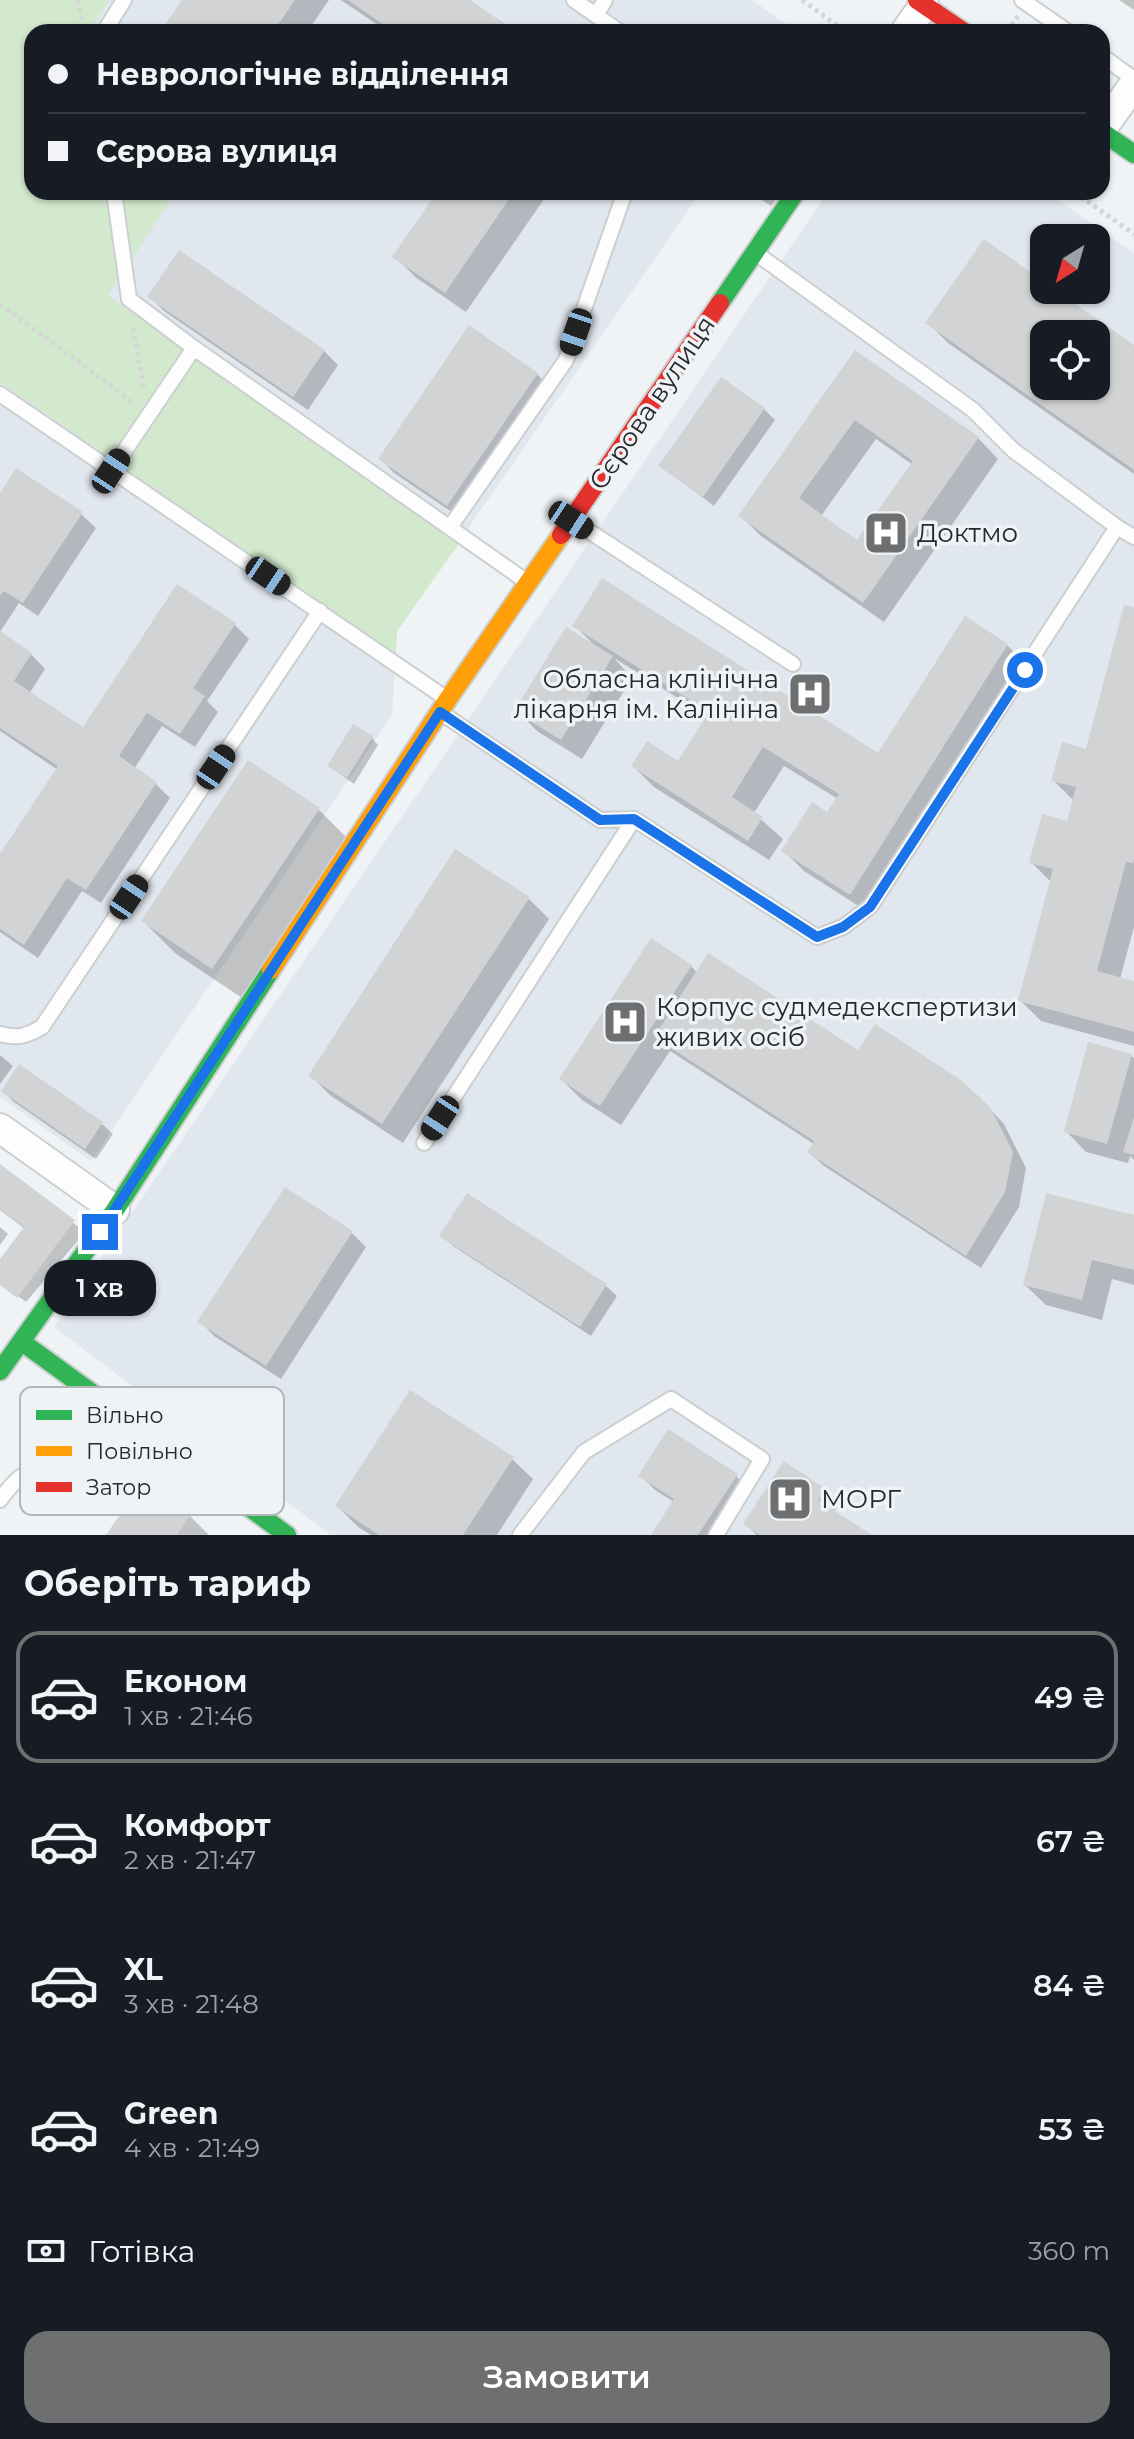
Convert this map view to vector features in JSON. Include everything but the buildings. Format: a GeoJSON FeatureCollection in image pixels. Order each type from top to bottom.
{"type":"FeatureCollection","features":[{"type":"Feature","properties":{"kind":"street"},"geometry":{"type":"LineString","coordinates":[[909,24],[920,2],[952,24]]}},
{"type":"Feature","properties":{"kind":"street"},"geometry":{"type":"LineString","coordinates":[[1110,118],[1134,81]]}},
{"type":"Feature","properties":{"kind":"street"},"geometry":{"type":"LineString","coordinates":[[1110,136],[1134,154]]}},
{"type":"Feature","properties":{"kind":"street","name":"Сєрова вулиця"},"geometry":{"type":"LineString","coordinates":[[8,1355],[115,1210],[444,706],[791,200]]}},
{"type":"Feature","properties":{"kind":"street"},"geometry":{"type":"LineString","coordinates":[[0,1128],[115,1210]]}},
{"type":"Feature","properties":{"kind":"street"},"geometry":{"type":"LineString","coordinates":[[8,1355],[71,1387]]}},
{"type":"Feature","properties":{"kind":"street"},"geometry":{"type":"LineString","coordinates":[[250,1515],[287,1535]]}},
{"type":"Feature","properties":{"kind":"lane"},"geometry":{"type":"LineString","coordinates":[[109,24],[124,0]]}},
{"type":"Feature","properties":{"kind":"lane"},"geometry":{"type":"LineString","coordinates":[[574,0],[609,24]]}},
{"type":"Feature","properties":{"kind":"lane"},"geometry":{"type":"LineString","coordinates":[[596,15],[605,0]]}},
{"type":"Feature","properties":{"kind":"lane"},"geometry":{"type":"LineString","coordinates":[[1021,7],[1053,24]]}},
{"type":"Feature","properties":{"kind":"lane"},"geometry":{"type":"LineString","coordinates":[[1110,62],[1134,81]]}},
{"type":"Feature","properties":{"kind":"lane"},"geometry":{"type":"LineString","coordinates":[[115,200],[129,299],[143,312],[528,583]]}},
{"type":"Feature","properties":{"kind":"lane"},"geometry":{"type":"LineString","coordinates":[[450,527],[566,360],[622,200]]}},
{"type":"Feature","properties":{"kind":"lane"},"geometry":{"type":"LineString","coordinates":[[755,253],[973,410],[1013,450],[1134,537]]}},
{"type":"Feature","properties":{"kind":"lane"},"geometry":{"type":"LineString","coordinates":[[111,471],[194,348]]}},
{"type":"Feature","properties":{"kind":"lane"},"geometry":{"type":"LineString","coordinates":[[0,394],[320,611],[600,820],[634,819],[817,937],[843,927],[870,907],[1117,527]]}},
{"type":"Feature","properties":{"kind":"lane"},"geometry":{"type":"LineString","coordinates":[[571,520],[793,664]]}},
{"type":"Feature","properties":{"kind":"lane"},"geometry":{"type":"LineString","coordinates":[[0,1034],[16,1038],[30,1035],[42,1027],[320,611]]}},
{"type":"Feature","properties":{"kind":"lane"},"geometry":{"type":"LineString","coordinates":[[424,1143],[634,819]]}},
{"type":"Feature","properties":{"kind":"lane"},"geometry":{"type":"LineString","coordinates":[[520,1535],[584,1452],[671,1399],[762,1459],[716,1535]]}},
{"type":"Feature","properties":{"kind":"lane"},"geometry":{"type":"LineString","coordinates":[[0,1500],[20,1476]]}},
{"type":"Feature","properties":{"kind":"path"},"geometry":{"type":"LineString","coordinates":[[78,0],[82,24]]}},
{"type":"Feature","properties":{"kind":"path"},"geometry":{"type":"LineString","coordinates":[[802,0],[835,24]]}},
{"type":"Feature","properties":{"kind":"path"},"geometry":{"type":"LineString","coordinates":[[1085,200],[1134,234]]}},
{"type":"Feature","properties":{"kind":"path"},"geometry":{"type":"LineString","coordinates":[[0,304],[148,413]]}},
{"type":"Feature","properties":{"kind":"shaded area"},"geometry":{"type":"Polygon","coordinates":[[[0,0],[752,0],[786,24],[24,24],[24,200],[695,200],[397,631],[392,715],[91,1161],[0,1097],[0,0]]]}},
{"type":"Feature","properties":{"kind":"shaded area","name":"Обласна клінічна лікарня ім. Калініна"},"geometry":{"type":"Polygon","coordinates":[[[823,200],[1058,200],[1093,224],[1030,224],[1030,304],[1110,304],[1110,236],[1134,253],[1134,1535],[331,1535],[284,1500],[284,1387],[134,1387],[54,1327],[823,200]]]}},
{"type":"Feature","properties":{"kind":"green space"},"geometry":{"type":"Polygon","coordinates":[[[0,0],[110,0],[93,24],[24,24],[24,200],[171,200],[108,295],[458,545],[397,631],[396,654],[0,382],[0,0]]]}},
{"type":"Feature","properties":{"kind":"traffic: fast"},"geometry":{"type":"LineString","coordinates":[[1110,138],[1134,154]]}},
{"type":"Feature","properties":{"kind":"traffic: fast"},"geometry":{"type":"LineString","coordinates":[[720,303],[791,200]]}},
{"type":"Feature","properties":{"kind":"traffic: fast"},"geometry":{"type":"LineString","coordinates":[[0,1371],[115,1210],[271,970]]}},
{"type":"Feature","properties":{"kind":"traffic: fast"},"geometry":{"type":"LineString","coordinates":[[22,1342],[84,1387]]}},
{"type":"Feature","properties":{"kind":"traffic: fast"},"geometry":{"type":"LineString","coordinates":[[260,1515],[287,1535]]}},
{"type":"Feature","properties":{"kind":"traffic: slow"},"geometry":{"type":"LineString","coordinates":[[271,970],[448,699],[561,535]]}},
{"type":"Feature","properties":{"kind":"traffic: jam"},"geometry":{"type":"LineString","coordinates":[[917,0],[952,24]]}},
{"type":"Feature","properties":{"kind":"traffic: jam"},"geometry":{"type":"LineString","coordinates":[[561,535],[720,303]]}},
{"type":"Feature","properties":{"kind":"place","name":"Доктмо"},"geometry":{"type":"Point","coordinates":[886,533]}},
{"type":"Feature","properties":{"kind":"place","name":"Обласна клінічна лікарня ім. Калініна"},"geometry":{"type":"Point","coordinates":[810,694]}},
{"type":"Feature","properties":{"kind":"place","name":"Корпус судмедекспертизи живих осіб"},"geometry":{"type":"Point","coordinates":[625,1022]}},
{"type":"Feature","properties":{"kind":"place","name":"МОРГ"},"geometry":{"type":"Point","coordinates":[790,1499]}},
{"type":"Feature","properties":{"kind":"route"},"geometry":{"type":"LineString","coordinates":[[100,1232],[440,712],[600,820],[634,819],[817,937],[843,927],[870,907],[1025,670]]}}]}
